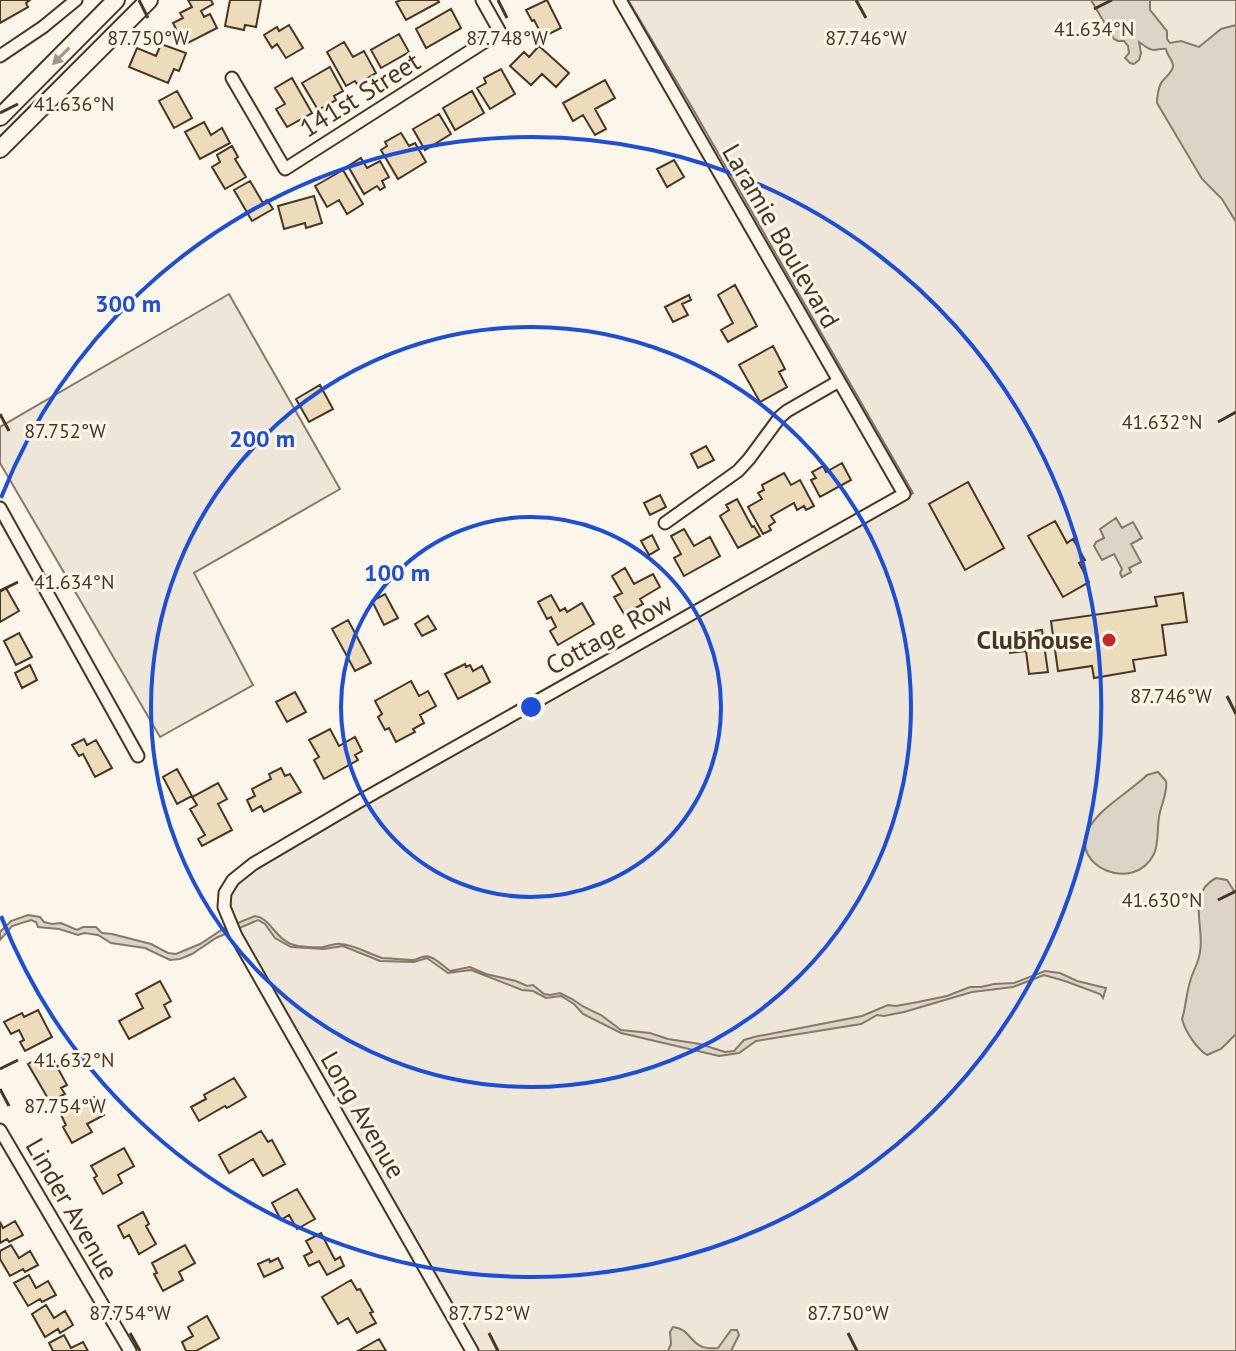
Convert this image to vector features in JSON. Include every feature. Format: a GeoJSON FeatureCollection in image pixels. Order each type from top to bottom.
{"type":"FeatureCollection","features":[{"type":"Feature","properties":{"kind":"main road"},"geometry":{"type":"LineString","coordinates":[[0,149],[149,0]]}},
{"type":"Feature","properties":{"kind":"main road"},"geometry":{"type":"LineString","coordinates":[[0,117],[106,3]]}},
{"type":"Feature","properties":{"kind":"street"},"geometry":{"type":"LineString","coordinates":[[0,56],[76,0]]}},
{"type":"Feature","properties":{"kind":"street","name":"141st Street"},"geometry":{"type":"LineString","coordinates":[[232,78],[285,169],[500,32],[482,0]]}},
{"type":"Feature","properties":{"kind":"street","name":"Laramie Boulevard"},"geometry":{"type":"LineString","coordinates":[[620,0],[904,494]]}},
{"type":"Feature","properties":{"kind":"street"},"geometry":{"type":"LineString","coordinates":[[665,523],[738,471],[787,411],[839,381]]}},
{"type":"Feature","properties":{"kind":"street","name":"Cottage Row"},"geometry":{"type":"LineString","coordinates":[[224,898],[229,885],[245,870],[360,801],[904,494]]}},
{"type":"Feature","properties":{"kind":"street"},"geometry":{"type":"LineString","coordinates":[[0,508],[138,756]]}},
{"type":"Feature","properties":{"kind":"street","name":"Long Avenue"},"geometry":{"type":"LineString","coordinates":[[224,898],[227,917],[236,936],[472,1351]]}},
{"type":"Feature","properties":{"kind":"street","name":"Linder Avenue"},"geometry":{"type":"LineString","coordinates":[[0,1130],[130,1351]]}},
{"type":"Feature","properties":{"kind":"shaded area"},"geometry":{"type":"Polygon","coordinates":[[[628,0],[1236,0],[1236,1351],[479,1351],[239,930],[231,910],[230,897],[236,885],[253,871],[369,800],[913,493],[628,0]]]}},
{"type":"Feature","properties":{"kind":"shaded area"},"geometry":{"type":"Polygon","coordinates":[[[1091,0],[1150,0],[1150,10],[1167,31],[1170,43],[1181,41],[1199,47],[1221,29],[1236,25],[1236,222],[1222,199],[1202,179],[1157,103],[1161,83],[1173,67],[1166,49],[1152,50],[1139,42],[1139,60],[1130,63],[1125,58],[1129,53],[1128,46],[1124,41],[1114,39],[1091,0]]]}},
{"type":"Feature","properties":{"kind":"shaded area"},"geometry":{"type":"Polygon","coordinates":[[[229,294],[340,489],[194,573],[253,685],[160,737],[0,463],[0,427],[229,294]]]}},
{"type":"Feature","properties":{"kind":"shaded area"},"geometry":{"type":"Polygon","coordinates":[[[1116,518],[1122,528],[1133,522],[1142,538],[1131,544],[1141,562],[1129,568],[1131,572],[1122,577],[1122,569],[1114,554],[1102,560],[1094,546],[1104,538],[1100,529],[1116,518]]]}},
{"type":"Feature","properties":{"kind":"shaded area"},"geometry":{"type":"Polygon","coordinates":[[[1158,772],[1166,785],[1154,854],[1144,866],[1132,872],[1119,874],[1095,864],[1085,843],[1093,822],[1147,775],[1158,772]]]}},
{"type":"Feature","properties":{"kind":"shaded area"},"geometry":{"type":"Polygon","coordinates":[[[1216,878],[1227,880],[1236,894],[1236,1034],[1221,1049],[1207,1055],[1192,1039],[1182,1019],[1200,952],[1199,902],[1207,885],[1216,878]]]}},
{"type":"Feature","properties":{"kind":"shaded area"},"geometry":{"type":"Polygon","coordinates":[[[28,915],[77,930],[96,927],[102,933],[151,944],[176,954],[255,916],[266,921],[290,944],[320,947],[339,944],[382,958],[413,960],[428,956],[450,971],[470,967],[527,986],[533,985],[544,994],[560,993],[601,1015],[621,1030],[650,1033],[725,1052],[734,1051],[744,1040],[754,1037],[862,1016],[888,1005],[947,996],[970,987],[1014,983],[1045,971],[1106,988],[1103,998],[1100,994],[1044,975],[1013,987],[972,992],[904,1012],[877,1015],[861,1024],[756,1041],[739,1053],[719,1056],[621,1033],[583,1014],[561,996],[546,998],[471,970],[448,973],[427,958],[414,962],[380,961],[343,946],[324,949],[291,947],[275,938],[258,920],[216,938],[192,954],[170,960],[145,948],[111,943],[98,935],[78,935],[38,927],[31,920],[12,926],[0,940],[0,932],[11,921],[28,915]]]}},
{"type":"Feature","properties":{"kind":"shaded area"},"geometry":{"type":"Polygon","coordinates":[[[673,1327],[708,1348],[718,1348],[731,1330],[737,1330],[739,1335],[731,1351],[668,1351],[673,1327]]]}},
{"type":"Feature","properties":{"kind":"building"},"geometry":{"type":"Polygon","coordinates":[[[0,0],[30,0],[26,3],[28,7],[0,23],[0,0]]]}},
{"type":"Feature","properties":{"kind":"building"},"geometry":{"type":"Polygon","coordinates":[[[188,0],[211,0],[213,4],[201,11],[204,17],[210,14],[217,28],[184,45],[173,23],[183,18],[180,13],[192,7],[188,0]]]}},
{"type":"Feature","properties":{"kind":"building"},"geometry":{"type":"Polygon","coordinates":[[[230,0],[261,0],[256,27],[245,25],[244,30],[225,26],[230,0]]]}},
{"type":"Feature","properties":{"kind":"building"},"geometry":{"type":"Polygon","coordinates":[[[547,0],[561,28],[543,37],[526,10],[547,0]]]}},
{"type":"Feature","properties":{"kind":"building"},"geometry":{"type":"Polygon","coordinates":[[[396,2],[439,2],[406,20],[396,2]]]}},
{"type":"Feature","properties":{"kind":"building"},"geometry":{"type":"Polygon","coordinates":[[[451,9],[461,28],[426,48],[416,29],[451,9]]]}},
{"type":"Feature","properties":{"kind":"building"},"geometry":{"type":"Polygon","coordinates":[[[289,25],[303,48],[286,58],[277,44],[272,48],[264,35],[277,27],[279,31],[289,25]]]}},
{"type":"Feature","properties":{"kind":"building"},"geometry":{"type":"Polygon","coordinates":[[[399,34],[409,52],[381,68],[371,50],[399,34]]]}},
{"type":"Feature","properties":{"kind":"building"},"geometry":{"type":"Polygon","coordinates":[[[344,42],[353,57],[364,51],[376,73],[357,84],[355,81],[346,86],[327,52],[344,42]]]}},
{"type":"Feature","properties":{"kind":"building"},"geometry":{"type":"Polygon","coordinates":[[[161,44],[186,53],[179,71],[174,69],[168,83],[129,67],[137,48],[156,56],[161,44]]]}},
{"type":"Feature","properties":{"kind":"building"},"geometry":{"type":"Polygon","coordinates":[[[539,46],[569,73],[556,87],[542,74],[531,85],[510,66],[524,52],[529,57],[539,46]]]}},
{"type":"Feature","properties":{"kind":"building"},"geometry":{"type":"Polygon","coordinates":[[[330,67],[343,91],[334,96],[336,100],[318,110],[302,83],[330,67]]]}},
{"type":"Feature","properties":{"kind":"building"},"geometry":{"type":"Polygon","coordinates":[[[501,69],[515,94],[490,109],[477,88],[486,83],[484,78],[501,69]]]}},
{"type":"Feature","properties":{"kind":"building"},"geometry":{"type":"Polygon","coordinates":[[[292,78],[312,113],[287,127],[276,109],[285,104],[275,88],[292,78]]]}},
{"type":"Feature","properties":{"kind":"building"},"geometry":{"type":"Polygon","coordinates":[[[605,80],[615,98],[595,109],[606,129],[595,135],[583,115],[573,121],[563,103],[605,80]]]}},
{"type":"Feature","properties":{"kind":"building"},"geometry":{"type":"Polygon","coordinates":[[[177,91],[192,118],[174,128],[159,101],[177,91]]]}},
{"type":"Feature","properties":{"kind":"building"},"geometry":{"type":"Polygon","coordinates":[[[472,91],[484,113],[455,130],[443,108],[472,91]]]}},
{"type":"Feature","properties":{"kind":"building"},"geometry":{"type":"Polygon","coordinates":[[[439,114],[451,134],[425,150],[413,129],[439,114]]]}},
{"type":"Feature","properties":{"kind":"building"},"geometry":{"type":"Polygon","coordinates":[[[204,122],[211,135],[222,128],[230,143],[200,159],[185,132],[204,122]]]}},
{"type":"Feature","properties":{"kind":"building"},"geometry":{"type":"Polygon","coordinates":[[[401,133],[409,146],[415,143],[426,162],[398,179],[381,150],[387,146],[385,142],[401,133]]]}},
{"type":"Feature","properties":{"kind":"building"},"geometry":{"type":"Polygon","coordinates":[[[232,146],[238,157],[235,159],[246,177],[225,189],[212,167],[220,162],[217,155],[232,146]]]}},
{"type":"Feature","properties":{"kind":"building"},"geometry":{"type":"Polygon","coordinates":[[[361,158],[367,168],[380,161],[389,177],[382,181],[385,187],[380,190],[377,186],[364,194],[348,166],[361,158]]]}},
{"type":"Feature","properties":{"kind":"building"},"geometry":{"type":"Polygon","coordinates":[[[674,160],[684,177],[667,187],[657,169],[674,160]]]}},
{"type":"Feature","properties":{"kind":"building"},"geometry":{"type":"Polygon","coordinates":[[[343,170],[363,204],[347,214],[339,200],[327,207],[315,186],[343,170]]]}},
{"type":"Feature","properties":{"kind":"building"},"geometry":{"type":"Polygon","coordinates":[[[250,181],[263,203],[267,200],[273,209],[252,221],[234,190],[250,181]]]}},
{"type":"Feature","properties":{"kind":"building"},"geometry":{"type":"Polygon","coordinates":[[[314,196],[322,223],[306,228],[305,223],[284,229],[278,206],[314,196]]]}},
{"type":"Feature","properties":{"kind":"building"},"geometry":{"type":"Polygon","coordinates":[[[735,285],[757,326],[728,342],[721,330],[733,323],[718,295],[735,285]]]}},
{"type":"Feature","properties":{"kind":"building"},"geometry":{"type":"Polygon","coordinates":[[[689,295],[691,300],[682,304],[688,315],[673,322],[665,307],[689,295]]]}},
{"type":"Feature","properties":{"kind":"building"},"geometry":{"type":"Polygon","coordinates":[[[773,346],[785,369],[779,372],[787,387],[760,402],[739,365],[773,346]]]}},
{"type":"Feature","properties":{"kind":"building"},"geometry":{"type":"Polygon","coordinates":[[[320,385],[333,409],[309,422],[296,399],[320,385]]]}},
{"type":"Feature","properties":{"kind":"building"},"geometry":{"type":"Polygon","coordinates":[[[706,446],[714,460],[698,468],[691,454],[706,446]]]}},
{"type":"Feature","properties":{"kind":"building"},"geometry":{"type":"Polygon","coordinates":[[[842,463],[851,480],[820,497],[811,480],[816,478],[812,472],[823,466],[826,472],[842,463]]]}},
{"type":"Feature","properties":{"kind":"building"},"geometry":{"type":"Polygon","coordinates":[[[784,473],[791,485],[800,480],[814,506],[797,510],[794,503],[771,516],[775,522],[769,526],[771,530],[763,534],[748,507],[762,499],[758,493],[764,490],[762,485],[784,473]]]}},
{"type":"Feature","properties":{"kind":"building"},"geometry":{"type":"Polygon","coordinates":[[[968,482],[1004,548],[965,570],[929,504],[968,482]]]}},
{"type":"Feature","properties":{"kind":"building"},"geometry":{"type":"Polygon","coordinates":[[[660,495],[666,507],[650,515],[644,503],[660,495]]]}},
{"type":"Feature","properties":{"kind":"building"},"geometry":{"type":"Polygon","coordinates":[[[737,499],[760,536],[738,548],[720,516],[729,510],[726,505],[737,499]]]}},
{"type":"Feature","properties":{"kind":"building"},"geometry":{"type":"Polygon","coordinates":[[[1055,521],[1067,543],[1073,539],[1085,560],[1079,563],[1089,582],[1063,597],[1028,536],[1055,521]]]}},
{"type":"Feature","properties":{"kind":"building"},"geometry":{"type":"Polygon","coordinates":[[[684,529],[694,546],[710,537],[720,556],[684,576],[674,558],[681,554],[671,536],[684,529]]]}},
{"type":"Feature","properties":{"kind":"building"},"geometry":{"type":"Polygon","coordinates":[[[652,535],[659,549],[649,555],[641,541],[652,535]]]}},
{"type":"Feature","properties":{"kind":"building"},"geometry":{"type":"Polygon","coordinates":[[[625,568],[634,584],[653,574],[660,587],[640,599],[643,604],[624,614],[614,597],[622,593],[612,576],[625,568]]]}},
{"type":"Feature","properties":{"kind":"building"},"geometry":{"type":"Polygon","coordinates":[[[6,588],[19,611],[0,622],[0,592],[6,588]]]}},
{"type":"Feature","properties":{"kind":"building","name":"Clubhouse"},"geometry":{"type":"Polygon","coordinates":[[[1183,593],[1187,622],[1162,625],[1166,655],[1133,660],[1135,671],[1094,678],[1092,666],[1058,671],[1051,621],[1157,606],[1155,597],[1183,593]]]}},
{"type":"Feature","properties":{"kind":"building"},"geometry":{"type":"Polygon","coordinates":[[[385,594],[398,618],[384,625],[372,601],[385,594]]]}},
{"type":"Feature","properties":{"kind":"building"},"geometry":{"type":"Polygon","coordinates":[[[551,595],[560,611],[565,608],[567,612],[582,603],[594,624],[558,645],[550,631],[556,627],[551,617],[547,619],[538,602],[551,595]]]}},
{"type":"Feature","properties":{"kind":"building"},"geometry":{"type":"Polygon","coordinates":[[[428,616],[436,629],[422,636],[415,624],[428,616]]]}},
{"type":"Feature","properties":{"kind":"building"},"geometry":{"type":"Polygon","coordinates":[[[348,620],[371,663],[355,671],[332,629],[348,620]]]}},
{"type":"Feature","properties":{"kind":"building"},"geometry":{"type":"Polygon","coordinates":[[[1042,630],[1048,672],[1029,674],[1026,651],[1010,653],[1008,635],[1042,630]]]}},
{"type":"Feature","properties":{"kind":"building"},"geometry":{"type":"Polygon","coordinates":[[[19,633],[32,657],[16,665],[4,641],[19,633]]]}},
{"type":"Feature","properties":{"kind":"building"},"geometry":{"type":"Polygon","coordinates":[[[465,664],[466,667],[470,665],[473,671],[482,666],[490,682],[458,699],[445,674],[465,664]]]}},
{"type":"Feature","properties":{"kind":"building"},"geometry":{"type":"Polygon","coordinates":[[[30,665],[37,680],[22,688],[15,673],[30,665]]]}},
{"type":"Feature","properties":{"kind":"building"},"geometry":{"type":"Polygon","coordinates":[[[411,681],[419,696],[428,691],[436,706],[420,715],[424,723],[413,729],[415,732],[396,742],[389,728],[385,730],[378,717],[382,714],[375,701],[411,681]]]}},
{"type":"Feature","properties":{"kind":"building"},"geometry":{"type":"Polygon","coordinates":[[[295,692],[306,712],[287,722],[276,702],[295,692]]]}},
{"type":"Feature","properties":{"kind":"building"},"geometry":{"type":"Polygon","coordinates":[[[330,729],[339,746],[355,737],[362,751],[355,755],[358,760],[324,779],[314,760],[319,757],[309,740],[330,729]]]}},
{"type":"Feature","properties":{"kind":"building"},"geometry":{"type":"Polygon","coordinates":[[[84,739],[87,745],[96,740],[112,768],[95,777],[83,754],[79,756],[72,745],[84,739]]]}},
{"type":"Feature","properties":{"kind":"building"},"geometry":{"type":"Polygon","coordinates":[[[281,768],[285,776],[290,774],[301,792],[264,812],[261,806],[252,811],[247,800],[255,796],[252,789],[271,779],[269,774],[281,768]]]}},
{"type":"Feature","properties":{"kind":"building"},"geometry":{"type":"Polygon","coordinates":[[[177,769],[192,796],[177,804],[163,777],[177,769]]]}},
{"type":"Feature","properties":{"kind":"building"},"geometry":{"type":"Polygon","coordinates":[[[218,783],[227,799],[218,804],[232,830],[202,846],[198,839],[205,835],[190,809],[197,805],[192,797],[218,783]]]}},
{"type":"Feature","properties":{"kind":"building"},"geometry":{"type":"Polygon","coordinates":[[[160,981],[171,1001],[164,1005],[170,1017],[129,1039],[119,1021],[143,1008],[136,994],[160,981]]]}},
{"type":"Feature","properties":{"kind":"building"},"geometry":{"type":"Polygon","coordinates":[[[38,1010],[52,1037],[25,1051],[19,1030],[11,1034],[4,1022],[22,1013],[24,1017],[38,1010]]]}},
{"type":"Feature","properties":{"kind":"building"},"geometry":{"type":"Polygon","coordinates":[[[49,1052],[67,1085],[61,1088],[65,1094],[50,1102],[28,1064],[49,1052]]]}},
{"type":"Feature","properties":{"kind":"building"},"geometry":{"type":"Polygon","coordinates":[[[234,1078],[246,1097],[199,1121],[191,1107],[206,1099],[204,1095],[234,1078]]]}},
{"type":"Feature","properties":{"kind":"building"},"geometry":{"type":"Polygon","coordinates":[[[94,1097],[104,1115],[87,1124],[92,1132],[72,1143],[63,1127],[66,1125],[61,1115],[94,1097]]]}},
{"type":"Feature","properties":{"kind":"building"},"geometry":{"type":"Polygon","coordinates":[[[261,1131],[268,1142],[272,1140],[285,1164],[263,1176],[253,1159],[229,1173],[219,1155],[261,1131]]]}},
{"type":"Feature","properties":{"kind":"building"},"geometry":{"type":"Polygon","coordinates":[[[124,1148],[134,1166],[118,1175],[122,1183],[103,1194],[91,1166],[124,1148]]]}},
{"type":"Feature","properties":{"kind":"building"},"geometry":{"type":"Polygon","coordinates":[[[297,1189],[315,1219],[297,1229],[289,1215],[281,1220],[272,1203],[297,1189]]]}},
{"type":"Feature","properties":{"kind":"building"},"geometry":{"type":"Polygon","coordinates":[[[143,1212],[149,1224],[146,1226],[156,1244],[139,1254],[129,1235],[124,1238],[118,1226],[143,1212]]]}},
{"type":"Feature","properties":{"kind":"building"},"geometry":{"type":"Polygon","coordinates":[[[15,1221],[23,1235],[0,1243],[0,1222],[3,1228],[15,1221]]]}},
{"type":"Feature","properties":{"kind":"building"},"geometry":{"type":"Polygon","coordinates":[[[321,1233],[335,1260],[340,1257],[344,1266],[327,1275],[319,1261],[309,1266],[304,1256],[312,1252],[306,1241],[321,1233]]]}},
{"type":"Feature","properties":{"kind":"building"},"geometry":{"type":"Polygon","coordinates":[[[11,1245],[19,1258],[30,1251],[38,1265],[10,1276],[0,1259],[0,1251],[11,1245]]]}},
{"type":"Feature","properties":{"kind":"building"},"geometry":{"type":"Polygon","coordinates":[[[185,1245],[195,1263],[179,1272],[183,1280],[163,1291],[152,1263],[185,1245]]]}},
{"type":"Feature","properties":{"kind":"building"},"geometry":{"type":"Polygon","coordinates":[[[278,1258],[283,1268],[264,1277],[258,1264],[278,1258]]]}},
{"type":"Feature","properties":{"kind":"building"},"geometry":{"type":"Polygon","coordinates":[[[29,1275],[36,1288],[48,1281],[56,1295],[28,1306],[14,1283],[29,1275]]]}},
{"type":"Feature","properties":{"kind":"building"},"geometry":{"type":"Polygon","coordinates":[[[351,1280],[357,1290],[360,1289],[376,1323],[357,1333],[348,1318],[338,1324],[322,1297],[351,1280]]]}},
{"type":"Feature","properties":{"kind":"building"},"geometry":{"type":"Polygon","coordinates":[[[46,1305],[54,1318],[65,1311],[73,1325],[45,1337],[32,1314],[46,1305]]]}},
{"type":"Feature","properties":{"kind":"building"},"geometry":{"type":"Polygon","coordinates":[[[207,1316],[219,1338],[196,1351],[186,1351],[182,1342],[193,1336],[188,1327],[207,1316]]]}},
{"type":"Feature","properties":{"kind":"building"},"geometry":{"type":"Polygon","coordinates":[[[64,1335],[71,1348],[83,1342],[88,1351],[53,1351],[49,1343],[64,1335]]]}},
{"type":"Feature","properties":{"kind":"building"},"geometry":{"type":"Polygon","coordinates":[[[379,1339],[386,1351],[358,1351],[379,1339]]]}},
{"type":"Feature","properties":{"kind":"place","name":"Clubhouse"},"geometry":{"type":"Point","coordinates":[1109,640]}}]}
